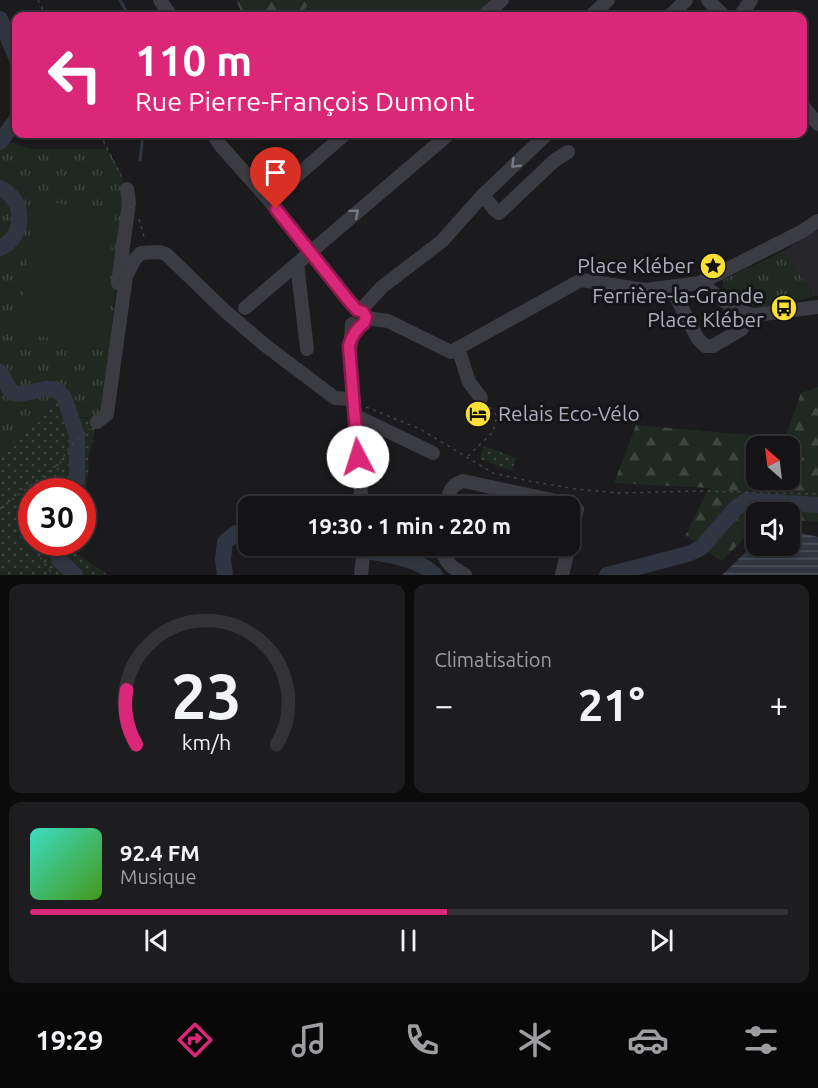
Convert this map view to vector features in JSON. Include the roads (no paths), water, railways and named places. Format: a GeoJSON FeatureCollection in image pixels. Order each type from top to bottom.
{"type":"FeatureCollection","features":[{"type":"Feature","properties":{"kind":"street"},"geometry":{"type":"LineString","coordinates":[[488,12],[502,0]]}},
{"type":"Feature","properties":{"kind":"street"},"geometry":{"type":"LineString","coordinates":[[595,12],[608,0]]}},
{"type":"Feature","properties":{"kind":"street"},"geometry":{"type":"LineString","coordinates":[[674,12],[686,0]]}},
{"type":"Feature","properties":{"kind":"street"},"geometry":{"type":"LineString","coordinates":[[708,0],[720,12]]}},
{"type":"Feature","properties":{"kind":"street"},"geometry":{"type":"LineString","coordinates":[[807,111],[817,122]]}},
{"type":"Feature","properties":{"kind":"street"},"geometry":{"type":"LineString","coordinates":[[216,138],[310,251],[359,318],[388,321],[455,350],[469,382],[481,398]]}},
{"type":"Feature","properties":{"kind":"street"},"geometry":{"type":"LineString","coordinates":[[268,200],[340,138]]}},
{"type":"Feature","properties":{"kind":"street"},"geometry":{"type":"LineString","coordinates":[[245,308],[444,138]]}},
{"type":"Feature","properties":{"kind":"street"},"geometry":{"type":"LineString","coordinates":[[361,496],[349,346],[359,318],[382,287],[442,241],[483,195],[543,138]]}},
{"type":"Feature","properties":{"kind":"street"},"geometry":{"type":"LineString","coordinates":[[483,195],[499,213],[555,160],[568,152]]}},
{"type":"Feature","properties":{"kind":"street"},"geometry":{"type":"LineString","coordinates":[[122,311],[116,307],[116,298],[129,203],[127,189]]}},
{"type":"Feature","properties":{"kind":"street"},"geometry":{"type":"LineString","coordinates":[[455,350],[581,280],[645,290],[700,283],[801,232],[818,221]]}},
{"type":"Feature","properties":{"kind":"street"},"geometry":{"type":"LineString","coordinates":[[97,422],[106,414],[126,276],[135,259],[141,253],[148,252],[166,254],[225,311],[266,346],[335,398],[352,399]]}},
{"type":"Feature","properties":{"kind":"street"},"geometry":{"type":"LineString","coordinates":[[297,264],[307,349]]}},
{"type":"Feature","properties":{"kind":"street"},"geometry":{"type":"LineString","coordinates":[[700,283],[747,315],[772,314],[818,306]]}},
{"type":"Feature","properties":{"kind":"street"},"geometry":{"type":"LineString","coordinates":[[671,287],[698,339],[705,346],[713,346],[742,329],[747,315]]}},
{"type":"Feature","properties":{"kind":"street"},"geometry":{"type":"LineString","coordinates":[[354,415],[432,453]]}},
{"type":"Feature","properties":{"kind":"street"},"geometry":{"type":"LineString","coordinates":[[448,496],[455,483],[463,481],[533,496]]}},
{"type":"Feature","properties":{"kind":"street"},"geometry":{"type":"LineString","coordinates":[[361,575],[363,556]]}},
{"type":"Feature","properties":{"kind":"street"},"geometry":{"type":"LineString","coordinates":[[443,556],[453,569],[465,575]]}},
{"type":"Feature","properties":{"kind":"street"},"geometry":{"type":"LineString","coordinates":[[562,575],[566,556]]}},
{"type":"Feature","properties":{"kind":"waterway"},"geometry":{"type":"LineString","coordinates":[[120,0],[127,12]]}},
{"type":"Feature","properties":{"kind":"waterway"},"geometry":{"type":"LineString","coordinates":[[0,19],[12,48]]}},
{"type":"Feature","properties":{"kind":"waterway"},"geometry":{"type":"LineString","coordinates":[[0,142],[12,126]]}},
{"type":"Feature","properties":{"kind":"waterway"},"geometry":{"type":"LineString","coordinates":[[140,160],[143,138]]}},
{"type":"Feature","properties":{"kind":"waterway"},"geometry":{"type":"LineString","coordinates":[[0,188],[15,201],[20,218],[15,235],[0,248]]}},
{"type":"Feature","properties":{"kind":"waterway"},"geometry":{"type":"LineString","coordinates":[[0,372],[11,392],[19,394],[46,389],[57,390],[64,397],[77,435],[77,478]]}},
{"type":"Feature","properties":{"kind":"waterway"},"geometry":{"type":"LineString","coordinates":[[607,575],[688,554],[701,548],[736,508],[747,500],[818,505]]}},
{"type":"Feature","properties":{"kind":"waterway"},"geometry":{"type":"LineString","coordinates":[[225,575],[223,559],[225,542],[238,533]]}},
{"type":"Feature","properties":{"kind":"waterway"},"geometry":{"type":"LineString","coordinates":[[59,556],[59,560],[75,575]]}},
{"type":"Feature","properties":{"kind":"waterway"},"geometry":{"type":"LineString","coordinates":[[392,556],[414,562],[435,575]]}},
{"type":"Feature","properties":{"kind":"place","name":"Place Kléber"},"geometry":{"type":"Point","coordinates":[713,266]}},
{"type":"Feature","properties":{"kind":"place","name":"Ferrière-la-Grande Place Kléber"},"geometry":{"type":"Point","coordinates":[784,308]}},
{"type":"Feature","properties":{"kind":"place","name":"Relais Eco-Vélo"},"geometry":{"type":"Point","coordinates":[478,414]}}]}
